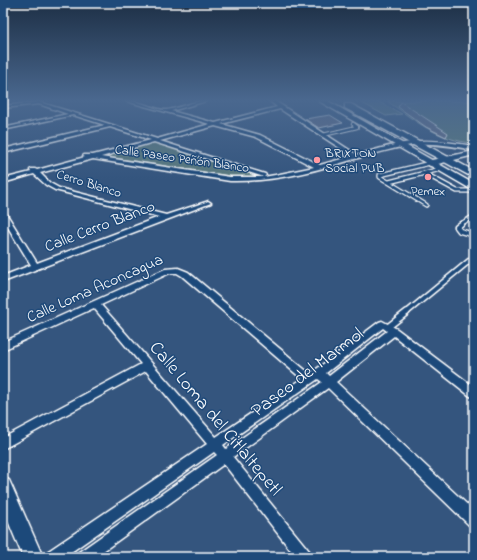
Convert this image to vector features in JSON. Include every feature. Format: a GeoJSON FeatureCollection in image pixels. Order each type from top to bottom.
{"type":"FeatureCollection","features":[{"type":"Feature","properties":{"kind":"main road"},"geometry":{"type":"LineString","coordinates":[[363,127],[430,163],[443,164]]}},
{"type":"Feature","properties":{"kind":"main road"},"geometry":{"type":"LineString","coordinates":[[387,127],[412,141],[474,188]]}},
{"type":"Feature","properties":{"kind":"main road"},"geometry":{"type":"LineString","coordinates":[[455,165],[474,175]]}},
{"type":"Feature","properties":{"kind":"street"},"geometry":{"type":"LineString","coordinates":[[3,151],[103,127]]}},
{"type":"Feature","properties":{"kind":"street"},"geometry":{"type":"LineString","coordinates":[[104,127],[152,140]]}},
{"type":"Feature","properties":{"kind":"street"},"geometry":{"type":"LineString","coordinates":[[116,127],[263,177]]}},
{"type":"Feature","properties":{"kind":"street"},"geometry":{"type":"LineString","coordinates":[[3,178],[92,158],[196,127]]}},
{"type":"Feature","properties":{"kind":"street"},"geometry":{"type":"LineString","coordinates":[[3,181],[86,156],[201,127]]}},
{"type":"Feature","properties":{"kind":"street"},"geometry":{"type":"LineString","coordinates":[[230,127],[263,138],[319,164]]}},
{"type":"Feature","properties":{"kind":"street"},"geometry":{"type":"LineString","coordinates":[[239,127],[265,134],[319,164]]}},
{"type":"Feature","properties":{"kind":"street"},"geometry":{"type":"LineString","coordinates":[[311,127],[354,155]]}},
{"type":"Feature","properties":{"kind":"street","name":"Calle Paseo Peñón Blanco"},"geometry":{"type":"LineString","coordinates":[[86,156],[230,179],[263,177],[412,141],[474,148]]}},
{"type":"Feature","properties":{"kind":"street"},"geometry":{"type":"LineString","coordinates":[[443,164],[474,153]]}},
{"type":"Feature","properties":{"kind":"street"},"geometry":{"type":"LineString","coordinates":[[443,164],[455,165],[474,160]]}},
{"type":"Feature","properties":{"kind":"street","name":"Cerro Blanco"},"geometry":{"type":"LineString","coordinates":[[34,172],[48,184],[58,189],[166,217]]}},
{"type":"Feature","properties":{"kind":"street","name":"Calle Cerro Blanco"},"geometry":{"type":"LineString","coordinates":[[3,279],[166,217],[208,203]]}},
{"type":"Feature","properties":{"kind":"street"},"geometry":{"type":"LineString","coordinates":[[3,212],[36,267]]}},
{"type":"Feature","properties":{"kind":"street","name":"Calle Loma Aconcagua"},"geometry":{"type":"LineString","coordinates":[[3,346],[168,271],[178,270],[314,376]]}},
{"type":"Feature","properties":{"kind":"street","name":"Calle Loma del Citlaltepetl"},"geometry":{"type":"LineString","coordinates":[[96,305],[225,456],[306,557]]}},
{"type":"Feature","properties":{"kind":"street"},"geometry":{"type":"LineString","coordinates":[[388,327],[474,393]]}},
{"type":"Feature","properties":{"kind":"street","name":"Paseo del Marmol"},"geometry":{"type":"LineString","coordinates":[[52,557],[214,444],[388,327]]}},
{"type":"Feature","properties":{"kind":"street","name":"Paseo del Marmol"},"geometry":{"type":"LineString","coordinates":[[84,557],[329,382],[388,327]]}},
{"type":"Feature","properties":{"kind":"street"},"geometry":{"type":"LineString","coordinates":[[3,444],[148,365]]}},
{"type":"Feature","properties":{"kind":"street"},"geometry":{"type":"LineString","coordinates":[[314,376],[329,382],[474,520]]}},
{"type":"Feature","properties":{"kind":"street"},"geometry":{"type":"LineString","coordinates":[[3,486],[33,557]]}},
{"type":"Feature","properties":{"kind":"lane"},"geometry":{"type":"LineString","coordinates":[[323,135],[356,127]]}},
{"type":"Feature","properties":{"kind":"lane"},"geometry":{"type":"LineString","coordinates":[[426,205],[380,177],[380,174],[430,163]]}},
{"type":"Feature","properties":{"kind":"lane"},"geometry":{"type":"LineString","coordinates":[[389,182],[424,173],[443,164]]}},
{"type":"Feature","properties":{"kind":"lane"},"geometry":{"type":"LineString","coordinates":[[424,173],[457,191],[474,192]]}},
{"type":"Feature","properties":{"kind":"lane"},"geometry":{"type":"LineString","coordinates":[[474,216],[457,227],[460,231],[474,235]]}},
{"type":"Feature","properties":{"kind":"lane"},"geometry":{"type":"LineString","coordinates":[[388,327],[474,257]]}},
{"type":"Feature","properties":{"kind":"green space"},"geometry":{"type":"Polygon","coordinates":[[[426,127],[474,127],[474,143],[449,138],[426,127]]]}},
{"type":"Feature","properties":{"kind":"green space"},"geometry":{"type":"Polygon","coordinates":[[[153,142],[255,174],[248,179],[103,156],[153,142]]]}},
{"type":"Feature","properties":{"kind":"building"},"geometry":{"type":"Polygon","coordinates":[[[426,127],[439,127],[448,133],[446,137],[426,127]]]}},
{"type":"Feature","properties":{"kind":"place","name":"BRIXTON Social PUB"},"geometry":{"type":"Point","coordinates":[317,160]}},
{"type":"Feature","properties":{"kind":"place","name":"Pemex"},"geometry":{"type":"Point","coordinates":[428,177]}}]}
